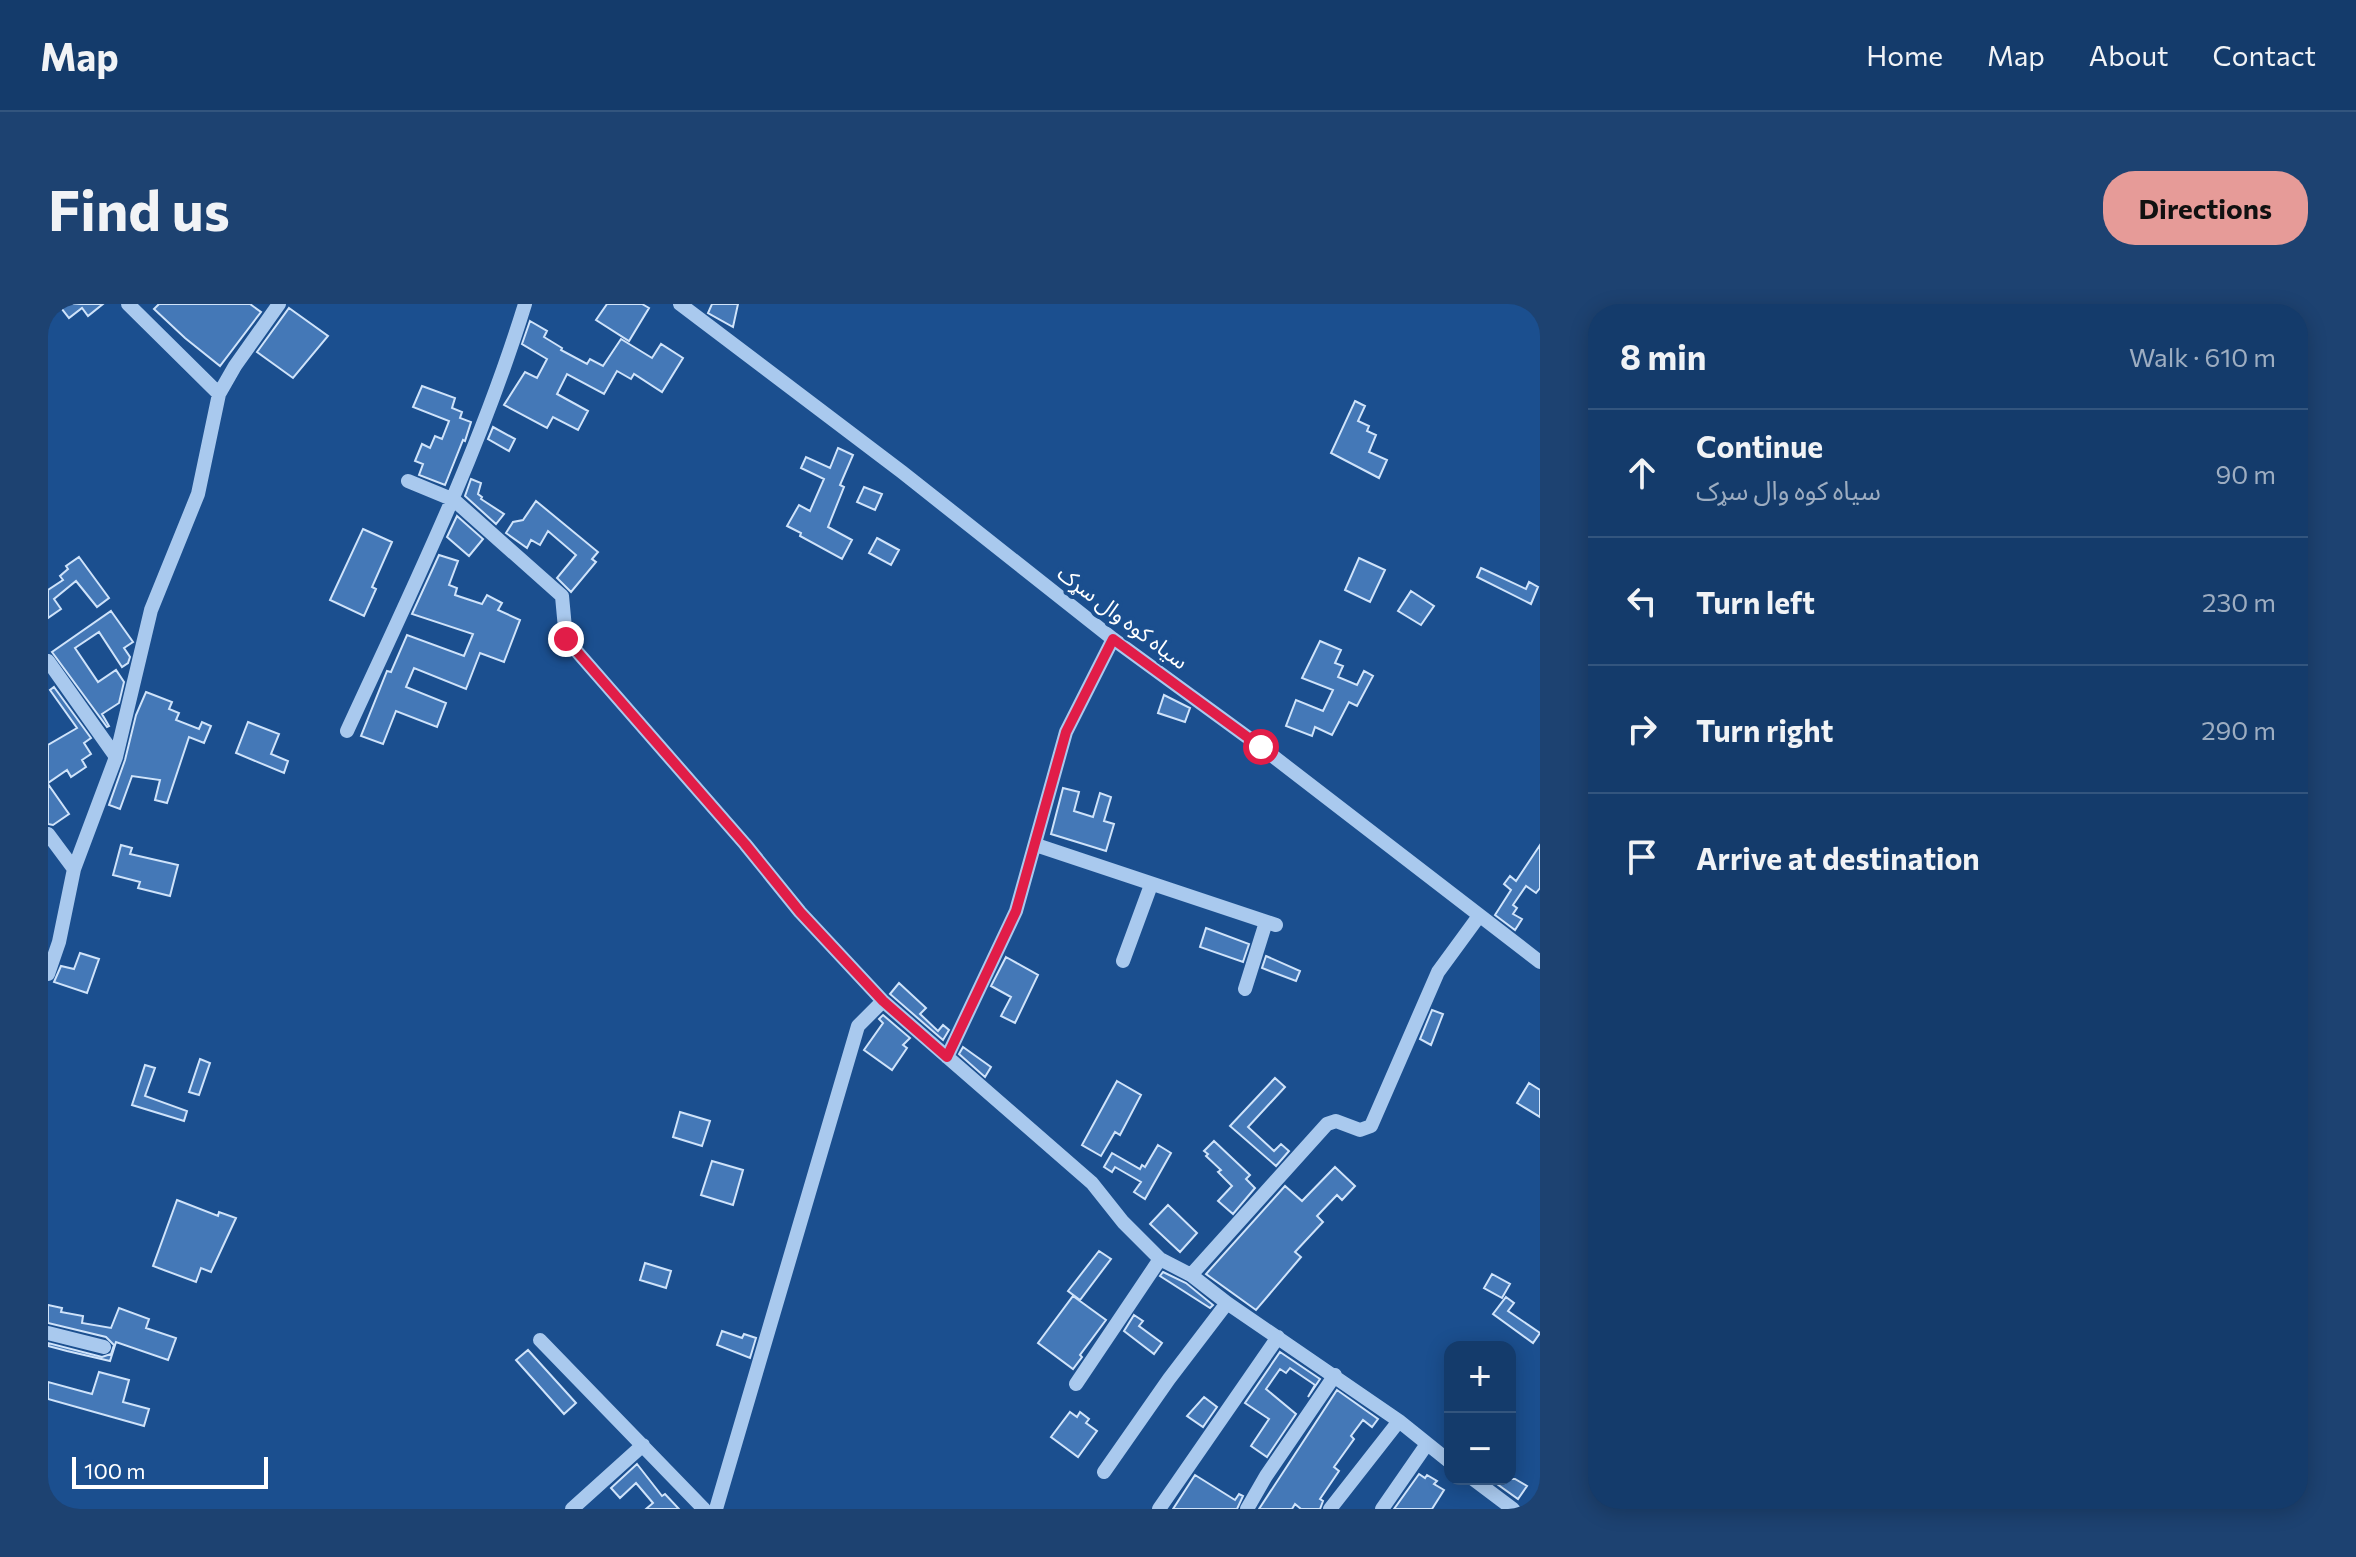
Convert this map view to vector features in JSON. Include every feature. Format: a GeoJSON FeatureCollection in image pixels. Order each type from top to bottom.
{"type":"FeatureCollection","features":[{"type":"Feature","properties":{"kind":"street"},"geometry":{"type":"LineString","coordinates":[[128,304],[219,394]]}},
{"type":"Feature","properties":{"kind":"street"},"geometry":{"type":"LineString","coordinates":[[48,974],[59,942],[74,869],[116,757],[151,610],[198,494],[219,394],[279,304]]}},
{"type":"Feature","properties":{"kind":"street"},"geometry":{"type":"LineString","coordinates":[[347,731],[454,500],[507,362],[525,304]]}},
{"type":"Feature","properties":{"kind":"street","name":"سیاه کوه وال سړک"},"geometry":{"type":"LineString","coordinates":[[680,304],[902,472],[1113,639],[1261,747],[1540,962]]}},
{"type":"Feature","properties":{"kind":"street"},"geometry":{"type":"LineString","coordinates":[[408,481],[454,500],[562,596],[566,639],[745,844],[800,912],[883,1001],[1092,1183],[1123,1222],[1160,1259],[1191,1275],[1227,1303],[1335,1375],[1444,1457]]}},
{"type":"Feature","properties":{"kind":"street"},"geometry":{"type":"LineString","coordinates":[[947,1057],[1016,911],[1066,732],[1113,639]]}},
{"type":"Feature","properties":{"kind":"street"},"geometry":{"type":"LineString","coordinates":[[48,661],[116,757]]}},
{"type":"Feature","properties":{"kind":"street"},"geometry":{"type":"LineString","coordinates":[[48,834],[74,869]]}},
{"type":"Feature","properties":{"kind":"street"},"geometry":{"type":"LineString","coordinates":[[1036,845],[1271,924],[1245,989]]}},
{"type":"Feature","properties":{"kind":"street"},"geometry":{"type":"LineString","coordinates":[[1123,961],[1151,885]]}},
{"type":"Feature","properties":{"kind":"street"},"geometry":{"type":"LineString","coordinates":[[1191,1275],[1327,1124],[1336,1121],[1360,1130],[1371,1126],[1438,972],[1479,916]]}},
{"type":"Feature","properties":{"kind":"street"},"geometry":{"type":"LineString","coordinates":[[716,1509],[858,1026],[883,1001]]}},
{"type":"Feature","properties":{"kind":"street"},"geometry":{"type":"LineString","coordinates":[[1076,1384],[1160,1259]]}},
{"type":"Feature","properties":{"kind":"street"},"geometry":{"type":"LineString","coordinates":[[1104,1472],[1227,1303]]}},
{"type":"Feature","properties":{"kind":"street"},"geometry":{"type":"LineString","coordinates":[[48,1333],[104,1347]]}},
{"type":"Feature","properties":{"kind":"street"},"geometry":{"type":"LineString","coordinates":[[1159,1509],[1278,1337]]}},
{"type":"Feature","properties":{"kind":"street"},"geometry":{"type":"LineString","coordinates":[[540,1340],[704,1509]]}},
{"type":"Feature","properties":{"kind":"street"},"geometry":{"type":"LineString","coordinates":[[1247,1509],[1335,1375]]}},
{"type":"Feature","properties":{"kind":"street"},"geometry":{"type":"LineString","coordinates":[[1330,1509],[1399,1421]]}},
{"type":"Feature","properties":{"kind":"street"},"geometry":{"type":"LineString","coordinates":[[1382,1509],[1427,1444]]}},
{"type":"Feature","properties":{"kind":"street"},"geometry":{"type":"LineString","coordinates":[[572,1509],[643,1445]]}},
{"type":"Feature","properties":{"kind":"street"},"geometry":{"type":"LineString","coordinates":[[1481,1485],[1513,1509]]}},
{"type":"Feature","properties":{"kind":"building"},"geometry":{"type":"Polygon","coordinates":[[[58,304],[103,304],[88,316],[82,308],[69,318],[58,304]]]}},
{"type":"Feature","properties":{"kind":"building"},"geometry":{"type":"Polygon","coordinates":[[[159,304],[250,304],[261,312],[220,366],[154,309],[159,304]]]}},
{"type":"Feature","properties":{"kind":"building"},"geometry":{"type":"Polygon","coordinates":[[[607,304],[642,304],[649,308],[629,341],[596,320],[607,304]]]}},
{"type":"Feature","properties":{"kind":"building"},"geometry":{"type":"Polygon","coordinates":[[[712,304],[738,304],[733,327],[708,313],[712,304]]]}},
{"type":"Feature","properties":{"kind":"building"},"geometry":{"type":"Polygon","coordinates":[[[289,308],[328,336],[293,378],[257,352],[289,308]]]}},
{"type":"Feature","properties":{"kind":"building"},"geometry":{"type":"Polygon","coordinates":[[[530,321],[547,331],[544,337],[561,350],[587,364],[590,359],[603,366],[621,339],[652,358],[661,344],[683,358],[662,392],[634,374],[631,379],[617,371],[604,394],[567,374],[557,394],[588,411],[578,430],[553,417],[547,428],[504,405],[525,372],[537,378],[547,359],[522,344],[530,321]]]}},
{"type":"Feature","properties":{"kind":"building"},"geometry":{"type":"Polygon","coordinates":[[[422,386],[455,398],[452,408],[462,412],[460,418],[471,422],[445,485],[419,475],[423,464],[415,461],[422,444],[430,448],[435,436],[442,439],[449,421],[413,407],[422,386]]]}},
{"type":"Feature","properties":{"kind":"building"},"geometry":{"type":"Polygon","coordinates":[[[1355,401],[1365,406],[1358,421],[1369,426],[1367,431],[1376,435],[1369,452],[1387,460],[1379,478],[1331,453],[1355,401]]]}},
{"type":"Feature","properties":{"kind":"building"},"geometry":{"type":"Polygon","coordinates":[[[493,427],[515,439],[509,451],[488,439],[493,427]]]}},
{"type":"Feature","properties":{"kind":"building"},"geometry":{"type":"Polygon","coordinates":[[[838,448],[853,455],[840,485],[844,487],[828,527],[852,540],[842,559],[787,526],[799,505],[810,511],[824,479],[801,468],[806,457],[830,468],[838,448]]]}},
{"type":"Feature","properties":{"kind":"building"},"geometry":{"type":"Polygon","coordinates":[[[471,479],[481,483],[478,494],[481,499],[504,514],[496,524],[465,496],[471,479]]]}},
{"type":"Feature","properties":{"kind":"building"},"geometry":{"type":"Polygon","coordinates":[[[864,487],[882,494],[875,510],[857,502],[864,487]]]}},
{"type":"Feature","properties":{"kind":"building"},"geometry":{"type":"Polygon","coordinates":[[[536,501],[598,552],[592,559],[596,562],[571,592],[557,578],[576,555],[548,531],[540,545],[531,540],[527,548],[506,533],[513,522],[523,520],[536,501]]]}},
{"type":"Feature","properties":{"kind":"building"},"geometry":{"type":"Polygon","coordinates":[[[457,516],[483,539],[469,556],[447,537],[457,516]]]}},
{"type":"Feature","properties":{"kind":"building"},"geometry":{"type":"Polygon","coordinates":[[[363,529],[392,542],[372,587],[376,589],[364,616],[330,600],[363,529]]]}},
{"type":"Feature","properties":{"kind":"building"},"geometry":{"type":"Polygon","coordinates":[[[877,538],[899,550],[891,565],[869,553],[877,538]]]}},
{"type":"Feature","properties":{"kind":"building"},"geometry":{"type":"Polygon","coordinates":[[[439,555],[458,561],[449,585],[457,588],[455,595],[482,604],[487,595],[502,603],[498,610],[520,620],[504,662],[480,653],[466,689],[414,668],[406,687],[446,703],[437,727],[396,711],[383,744],[361,736],[387,671],[391,672],[407,635],[464,656],[473,634],[412,614],[439,555]]]}},
{"type":"Feature","properties":{"kind":"building"},"geometry":{"type":"Polygon","coordinates":[[[79,557],[109,598],[97,607],[76,581],[54,599],[61,609],[48,618],[48,590],[63,580],[60,576],[68,569],[66,566],[79,557]]]}},
{"type":"Feature","properties":{"kind":"building"},"geometry":{"type":"Polygon","coordinates":[[[1359,558],[1385,570],[1370,602],[1345,590],[1359,558]]]}},
{"type":"Feature","properties":{"kind":"building"},"geometry":{"type":"Polygon","coordinates":[[[1481,568],[1526,589],[1529,582],[1538,587],[1531,604],[1477,577],[1481,568]]]}},
{"type":"Feature","properties":{"kind":"building"},"geometry":{"type":"Polygon","coordinates":[[[1411,591],[1434,606],[1421,625],[1398,611],[1411,591]]]}},
{"type":"Feature","properties":{"kind":"building"},"geometry":{"type":"Polygon","coordinates":[[[111,611],[133,642],[124,648],[130,657],[128,663],[122,667],[99,632],[75,648],[98,682],[116,670],[124,682],[119,703],[102,714],[107,727],[52,652],[111,611]]]}},
{"type":"Feature","properties":{"kind":"building"},"geometry":{"type":"Polygon","coordinates":[[[1320,641],[1341,650],[1335,663],[1343,666],[1338,677],[1357,685],[1364,671],[1373,676],[1357,706],[1349,702],[1332,735],[1315,727],[1312,736],[1286,726],[1296,700],[1323,711],[1333,690],[1302,678],[1320,641]]]}},
{"type":"Feature","properties":{"kind":"building"},"geometry":{"type":"Polygon","coordinates":[[[54,687],[91,738],[84,743],[91,754],[82,760],[86,767],[71,777],[67,770],[48,783],[48,745],[77,728],[50,690],[54,687]]]}},
{"type":"Feature","properties":{"kind":"building"},"geometry":{"type":"Polygon","coordinates":[[[146,692],[172,702],[169,709],[179,713],[176,720],[199,729],[202,722],[211,726],[204,743],[189,737],[167,803],[155,800],[160,780],[132,776],[120,809],[109,805],[146,692]]]}},
{"type":"Feature","properties":{"kind":"building"},"geometry":{"type":"Polygon","coordinates":[[[1164,695],[1190,708],[1185,722],[1158,713],[1164,695]]]}},
{"type":"Feature","properties":{"kind":"building"},"geometry":{"type":"Polygon","coordinates":[[[248,722],[279,734],[271,754],[288,761],[284,773],[236,753],[248,722]]]}},
{"type":"Feature","properties":{"kind":"building"},"geometry":{"type":"Polygon","coordinates":[[[48,784],[69,814],[53,825],[48,824],[48,784]]]}},
{"type":"Feature","properties":{"kind":"building"},"geometry":{"type":"Polygon","coordinates":[[[1063,788],[1079,792],[1074,811],[1093,817],[1100,793],[1111,797],[1104,821],[1114,824],[1106,851],[1051,834],[1063,788]]]}},
{"type":"Feature","properties":{"kind":"building"},"geometry":{"type":"Polygon","coordinates":[[[121,845],[132,848],[130,854],[178,865],[170,896],[138,888],[140,882],[113,875],[121,845]]]}},
{"type":"Feature","properties":{"kind":"building"},"geometry":{"type":"Polygon","coordinates":[[[1540,845],[1540,888],[1536,893],[1526,886],[1513,905],[1517,908],[1513,914],[1522,919],[1515,930],[1495,915],[1511,890],[1504,884],[1510,876],[1516,881],[1540,845]]]}},
{"type":"Feature","properties":{"kind":"building"},"geometry":{"type":"Polygon","coordinates":[[[1206,928],[1249,944],[1243,962],[1200,947],[1206,928]]]}},
{"type":"Feature","properties":{"kind":"building"},"geometry":{"type":"Polygon","coordinates":[[[80,953],[99,959],[87,993],[54,982],[61,966],[74,969],[80,953]]]}},
{"type":"Feature","properties":{"kind":"building"},"geometry":{"type":"Polygon","coordinates":[[[1266,956],[1300,971],[1296,981],[1262,968],[1266,956]]]}},
{"type":"Feature","properties":{"kind":"building"},"geometry":{"type":"Polygon","coordinates":[[[1006,957],[1038,975],[1015,1023],[1001,1016],[1011,997],[991,986],[1006,957]]]}},
{"type":"Feature","properties":{"kind":"building"},"geometry":{"type":"Polygon","coordinates":[[[899,983],[926,1008],[920,1014],[938,1031],[943,1025],[949,1030],[943,1040],[890,994],[899,983]]]}},
{"type":"Feature","properties":{"kind":"building"},"geometry":{"type":"Polygon","coordinates":[[[1432,1010],[1443,1014],[1431,1045],[1420,1039],[1432,1010]]]}},
{"type":"Feature","properties":{"kind":"building"},"geometry":{"type":"Polygon","coordinates":[[[883,1015],[910,1038],[903,1045],[907,1048],[892,1070],[864,1050],[883,1023],[879,1019],[883,1015]]]}},
{"type":"Feature","properties":{"kind":"building"},"geometry":{"type":"Polygon","coordinates":[[[963,1047],[991,1067],[985,1077],[959,1054],[963,1047]]]}},
{"type":"Feature","properties":{"kind":"building"},"geometry":{"type":"Polygon","coordinates":[[[200,1059],[210,1063],[199,1095],[189,1092],[200,1059]]]}},
{"type":"Feature","properties":{"kind":"building"},"geometry":{"type":"Polygon","coordinates":[[[145,1065],[155,1068],[145,1096],[187,1111],[184,1121],[132,1105],[145,1065]]]}},
{"type":"Feature","properties":{"kind":"building"},"geometry":{"type":"Polygon","coordinates":[[[1275,1078],[1285,1087],[1248,1127],[1274,1151],[1281,1144],[1289,1151],[1276,1166],[1230,1126],[1275,1078]]]}},
{"type":"Feature","properties":{"kind":"building"},"geometry":{"type":"Polygon","coordinates":[[[1117,1081],[1141,1095],[1120,1135],[1115,1132],[1101,1156],[1082,1145],[1117,1081]]]}},
{"type":"Feature","properties":{"kind":"building"},"geometry":{"type":"Polygon","coordinates":[[[1529,1083],[1540,1090],[1540,1117],[1517,1103],[1529,1083]]]}},
{"type":"Feature","properties":{"kind":"building"},"geometry":{"type":"Polygon","coordinates":[[[680,1112],[710,1121],[702,1146],[673,1137],[680,1112]]]}},
{"type":"Feature","properties":{"kind":"building"},"geometry":{"type":"Polygon","coordinates":[[[1214,1141],[1250,1175],[1246,1179],[1255,1188],[1233,1214],[1218,1201],[1232,1186],[1204,1151],[1214,1141]]]}},
{"type":"Feature","properties":{"kind":"building"},"geometry":{"type":"Polygon","coordinates":[[[1158,1145],[1171,1153],[1145,1199],[1134,1192],[1141,1182],[1115,1167],[1112,1172],[1104,1167],[1112,1153],[1140,1169],[1142,1165],[1145,1167],[1158,1145]]]}},
{"type":"Feature","properties":{"kind":"building"},"geometry":{"type":"Polygon","coordinates":[[[712,1161],[743,1170],[733,1205],[701,1195],[712,1161]]]}},
{"type":"Feature","properties":{"kind":"building"},"geometry":{"type":"Polygon","coordinates":[[[1335,1167],[1355,1186],[1342,1200],[1337,1195],[1317,1216],[1323,1222],[1295,1252],[1301,1257],[1256,1310],[1206,1274],[1285,1186],[1302,1201],[1335,1167]]]}},
{"type":"Feature","properties":{"kind":"building"},"geometry":{"type":"Polygon","coordinates":[[[177,1200],[218,1216],[219,1212],[236,1218],[211,1272],[201,1268],[196,1282],[153,1266],[177,1200]]]}},
{"type":"Feature","properties":{"kind":"building"},"geometry":{"type":"Polygon","coordinates":[[[1168,1205],[1197,1233],[1180,1252],[1150,1224],[1168,1205]]]}},
{"type":"Feature","properties":{"kind":"building"},"geometry":{"type":"Polygon","coordinates":[[[1099,1251],[1111,1259],[1080,1300],[1068,1291],[1099,1251]]]}},
{"type":"Feature","properties":{"kind":"building"},"geometry":{"type":"Polygon","coordinates":[[[645,1263],[671,1271],[666,1288],[640,1280],[645,1263]]]}},
{"type":"Feature","properties":{"kind":"building"},"geometry":{"type":"Polygon","coordinates":[[[1163,1272],[1186,1283],[1213,1305],[1210,1308],[1160,1276],[1163,1272]]]}},
{"type":"Feature","properties":{"kind":"building"},"geometry":{"type":"Polygon","coordinates":[[[1492,1274],[1510,1284],[1502,1298],[1484,1288],[1492,1274]]]}},
{"type":"Feature","properties":{"kind":"building"},"geometry":{"type":"Polygon","coordinates":[[[1073,1296],[1106,1320],[1073,1369],[1038,1343],[1073,1296]]]}},
{"type":"Feature","properties":{"kind":"building"},"geometry":{"type":"Polygon","coordinates":[[[1506,1297],[1514,1303],[1508,1311],[1540,1333],[1533,1343],[1493,1314],[1506,1297]]]}},
{"type":"Feature","properties":{"kind":"building"},"geometry":{"type":"Polygon","coordinates":[[[48,1305],[62,1308],[61,1312],[83,1316],[82,1323],[111,1328],[119,1308],[149,1319],[146,1328],[176,1338],[168,1360],[116,1342],[110,1361],[67,1351],[48,1346],[48,1343],[102,1357],[111,1354],[114,1345],[106,1337],[48,1323],[48,1305]]]}},
{"type":"Feature","properties":{"kind":"building"},"geometry":{"type":"Polygon","coordinates":[[[1134,1315],[1143,1321],[1139,1326],[1162,1343],[1154,1354],[1124,1331],[1134,1315]]]}},
{"type":"Feature","properties":{"kind":"building"},"geometry":{"type":"Polygon","coordinates":[[[722,1331],[742,1338],[744,1334],[756,1338],[750,1358],[717,1345],[722,1331]]]}},
{"type":"Feature","properties":{"kind":"building"},"geometry":{"type":"Polygon","coordinates":[[[528,1350],[576,1403],[564,1414],[516,1360],[528,1350]]]}},
{"type":"Feature","properties":{"kind":"building"},"geometry":{"type":"Polygon","coordinates":[[[1280,1352],[1320,1379],[1308,1397],[1315,1385],[1290,1368],[1286,1373],[1280,1369],[1266,1389],[1296,1414],[1267,1457],[1251,1446],[1269,1419],[1245,1403],[1280,1352]]]}},
{"type":"Feature","properties":{"kind":"building"},"geometry":{"type":"Polygon","coordinates":[[[99,1372],[129,1380],[123,1402],[149,1409],[144,1426],[48,1399],[48,1382],[92,1394],[99,1372]]]}},
{"type":"Feature","properties":{"kind":"building"},"geometry":{"type":"Polygon","coordinates":[[[1337,1390],[1378,1419],[1372,1427],[1363,1420],[1351,1436],[1354,1439],[1334,1467],[1339,1471],[1320,1499],[1323,1501],[1320,1509],[1301,1509],[1295,1504],[1292,1509],[1259,1509],[1337,1390]]]}},
{"type":"Feature","properties":{"kind":"building"},"geometry":{"type":"Polygon","coordinates":[[[1204,1397],[1217,1407],[1203,1427],[1187,1416],[1204,1397]]]}},
{"type":"Feature","properties":{"kind":"building"},"geometry":{"type":"Polygon","coordinates":[[[1070,1412],[1077,1417],[1080,1412],[1089,1419],[1086,1423],[1097,1431],[1078,1457],[1051,1437],[1070,1412]]]}},
{"type":"Feature","properties":{"kind":"building"},"geometry":{"type":"Polygon","coordinates":[[[637,1464],[662,1496],[665,1494],[679,1509],[646,1509],[653,1503],[636,1483],[620,1498],[611,1488],[637,1464]]]}},
{"type":"Feature","properties":{"kind":"building"},"geometry":{"type":"Polygon","coordinates":[[[1419,1474],[1437,1481],[1434,1484],[1444,1490],[1432,1509],[1394,1509],[1419,1474]]]}},
{"type":"Feature","properties":{"kind":"building"},"geometry":{"type":"Polygon","coordinates":[[[1195,1475],[1235,1500],[1239,1494],[1243,1496],[1237,1509],[1173,1509],[1195,1475]]]}},
{"type":"Feature","properties":{"kind":"building"},"geometry":{"type":"Polygon","coordinates":[[[1516,1480],[1527,1486],[1518,1499],[1498,1485],[1516,1485],[1516,1480]]]}},
{"type":"Feature","properties":{"kind":"route"},"geometry":{"type":"LineString","coordinates":[[566,639],[745,844],[800,912],[883,1001],[947,1057],[1016,911],[1066,732],[1113,639],[1261,747]]}}]}
